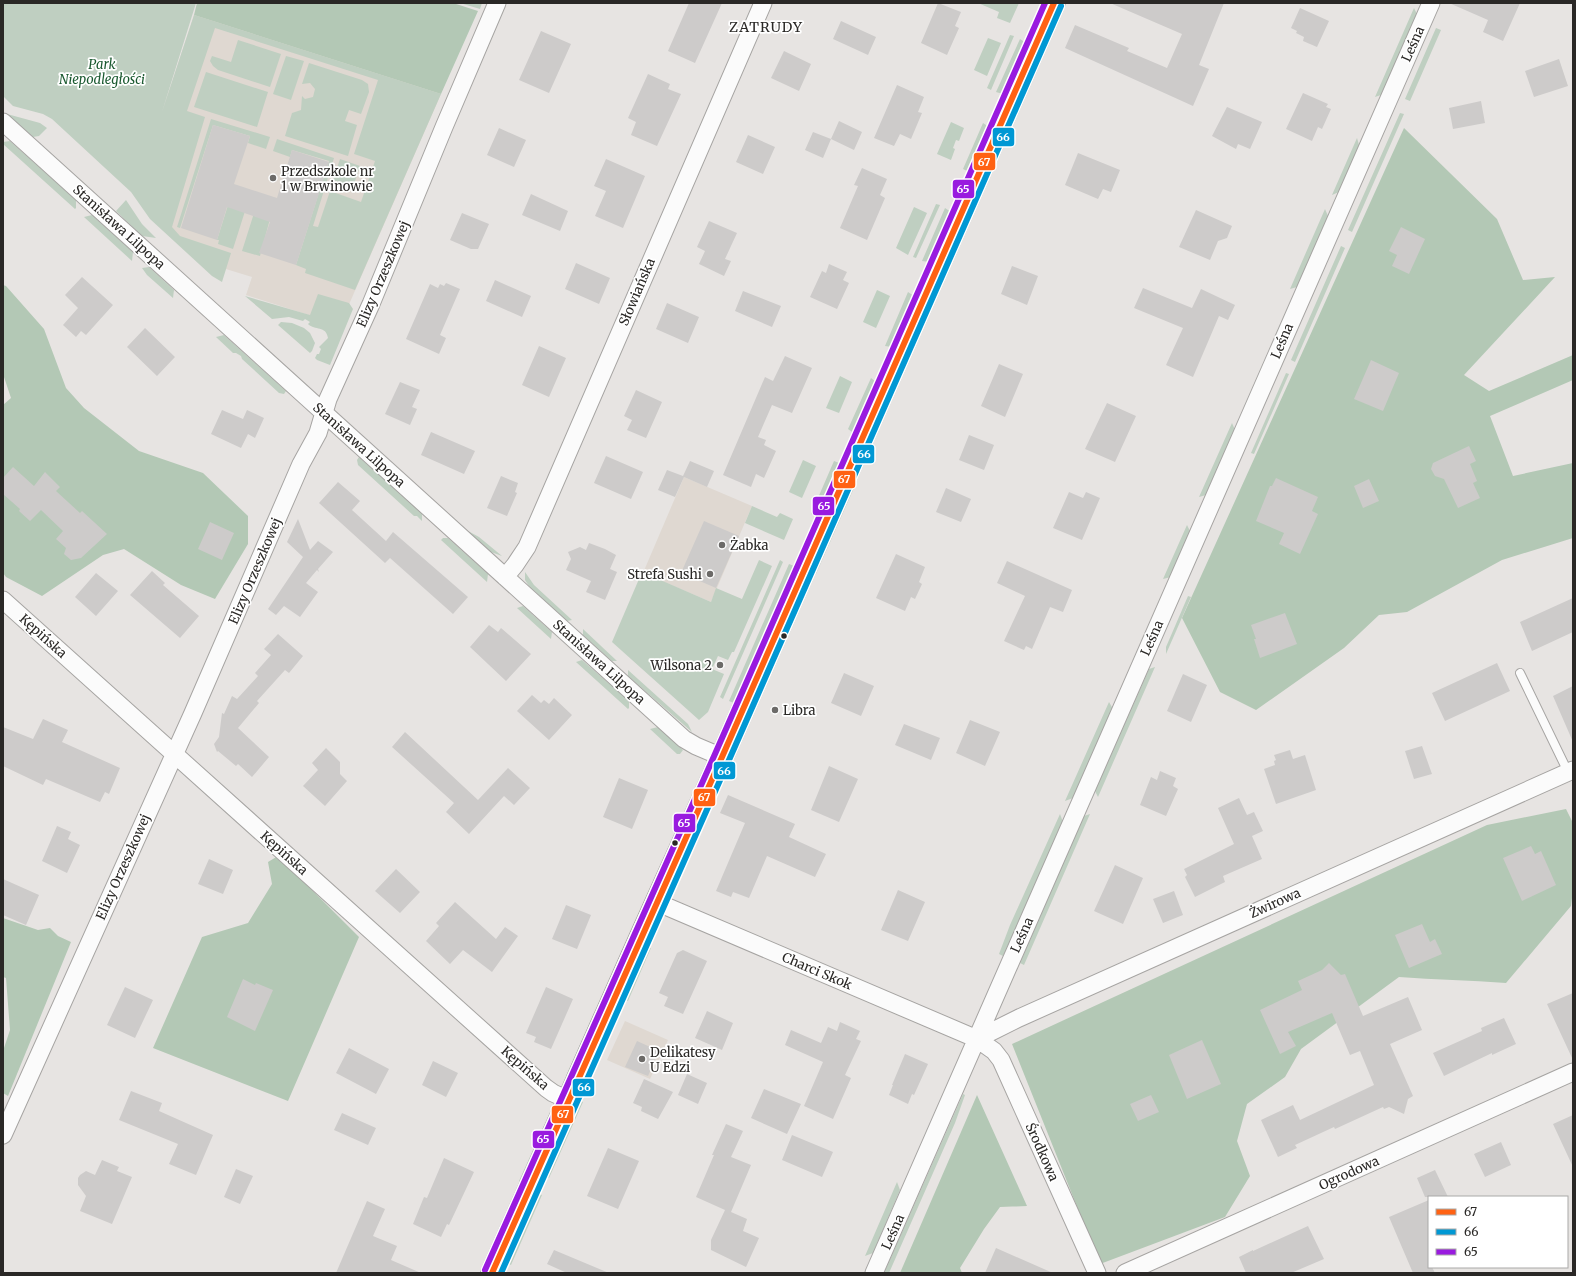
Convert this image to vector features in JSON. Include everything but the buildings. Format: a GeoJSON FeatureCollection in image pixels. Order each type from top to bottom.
{"type":"FeatureCollection","features":[{"type":"Feature","properties":{"kind":"street","name":"Elizy Orzeszkowej"},"geometry":{"type":"LineString","coordinates":[[3,1135],[174,754],[301,464],[318,433],[328,399],[371,304],[444,127],[498,3]]}},
{"type":"Feature","properties":{"kind":"street","name":"Słowiańska"},"geometry":{"type":"LineString","coordinates":[[505,578],[516,565],[527,547],[763,3]]}},
{"type":"Feature","properties":{"kind":"street"},"geometry":{"type":"LineString","coordinates":[[492,1273],[656,902],[722,757],[1054,3]]}},
{"type":"Feature","properties":{"kind":"street","name":"Leśna"},"geometry":{"type":"LineString","coordinates":[[874,1273],[1431,3]]}},
{"type":"Feature","properties":{"kind":"street","name":"Stanisława Lilpopa"},"geometry":{"type":"LineString","coordinates":[[3,122],[323,413],[358,442],[505,578],[684,739],[722,757]]}},
{"type":"Feature","properties":{"kind":"street","name":"Kępińska"},"geometry":{"type":"LineString","coordinates":[[3,600],[546,1088],[568,1100]]}},
{"type":"Feature","properties":{"kind":"street","name":"Żwirowa"},"geometry":{"type":"LineString","coordinates":[[977,1039],[1019,1018],[1570,771]]}},
{"type":"Feature","properties":{"kind":"street","name":"Charci Skok"},"geometry":{"type":"LineString","coordinates":[[656,902],[977,1039]]}},
{"type":"Feature","properties":{"kind":"street","name":"Środkowa"},"geometry":{"type":"LineString","coordinates":[[977,1039],[994,1051],[1001,1060],[1097,1273]]}},
{"type":"Feature","properties":{"kind":"street","name":"Ogrodowa"},"geometry":{"type":"LineString","coordinates":[[1125,1273],[1573,1072]]}},
{"type":"Feature","properties":{"kind":"lane"},"geometry":{"type":"LineString","coordinates":[[1520,673],[1570,771]]}},
{"type":"Feature","properties":{"kind":"shaded area","name":"Przedszkole nr 1 w Brwinowie"},"geometry":{"type":"Polygon","coordinates":[[[194,15],[441,94],[340,325],[246,295],[252,277],[203,262],[136,192],[194,15]]]}},
{"type":"Feature","properties":{"kind":"shaded area"},"geometry":{"type":"Polygon","coordinates":[[[684,477],[752,506],[711,602],[643,573],[684,477]]]}},
{"type":"Feature","properties":{"kind":"shaded area"},"geometry":{"type":"Polygon","coordinates":[[[625,1021],[668,1040],[650,1079],[607,1060],[625,1021]]]}},
{"type":"Feature","properties":{"kind":"green space","name":"Park Niepodległości"},"geometry":{"type":"Polygon","coordinates":[[[3,3],[196,3],[162,112],[194,15],[441,94],[355,290],[305,273],[306,269],[296,265],[329,161],[292,150],[290,157],[273,151],[277,139],[334,158],[313,226],[318,227],[330,191],[361,202],[375,161],[354,154],[378,80],[215,28],[187,111],[205,117],[172,227],[180,236],[231,253],[222,282],[212,276],[150,219],[131,192],[52,119],[43,114],[13,106],[3,96],[3,3]]]}},
{"type":"Feature","properties":{"kind":"green space"},"geometry":{"type":"Polygon","coordinates":[[[197,3],[453,3],[478,11],[441,94],[194,15],[197,3]]]}},
{"type":"Feature","properties":{"kind":"green space"},"geometry":{"type":"Polygon","coordinates":[[[460,3],[482,3],[480,9],[460,3]]]}},
{"type":"Feature","properties":{"kind":"green space"},"geometry":{"type":"Polygon","coordinates":[[[978,3],[1019,3],[1010,23],[997,18],[999,12],[978,3]]]}},
{"type":"Feature","properties":{"kind":"green space"},"geometry":{"type":"Polygon","coordinates":[[[1414,8],[1417,14],[1381,95],[1375,97],[1414,8]]]}},
{"type":"Feature","properties":{"kind":"green space"},"geometry":{"type":"Polygon","coordinates":[[[1436,28],[1441,30],[1410,101],[1405,99],[1436,28]]]}},
{"type":"Feature","properties":{"kind":"green space"},"geometry":{"type":"Polygon","coordinates":[[[1010,35],[1014,36],[991,90],[987,88],[1010,35]]]}},
{"type":"Feature","properties":{"kind":"green space"},"geometry":{"type":"Polygon","coordinates":[[[988,38],[1001,43],[987,76],[974,70],[988,38]]]}},
{"type":"Feature","properties":{"kind":"green space"},"geometry":{"type":"Polygon","coordinates":[[[1020,39],[1026,43],[1003,94],[996,92],[1020,39]]]}},
{"type":"Feature","properties":{"kind":"green space"},"geometry":{"type":"Polygon","coordinates":[[[238,40],[281,54],[270,87],[218,70],[213,66],[210,61],[212,56],[231,62],[238,40]]]}},
{"type":"Feature","properties":{"kind":"green space"},"geometry":{"type":"Polygon","coordinates":[[[286,56],[304,61],[291,100],[273,94],[286,56]]]}},
{"type":"Feature","properties":{"kind":"green space"},"geometry":{"type":"Polygon","coordinates":[[[309,63],[362,80],[368,84],[369,92],[361,114],[349,110],[345,121],[357,125],[348,156],[285,136],[292,113],[301,110],[302,96],[305,99],[313,97],[315,89],[310,83],[302,84],[309,63]]]}},
{"type":"Feature","properties":{"kind":"green space"},"geometry":{"type":"Polygon","coordinates":[[[206,72],[268,92],[257,127],[194,107],[206,72]]]}},
{"type":"Feature","properties":{"kind":"green space"},"geometry":{"type":"Polygon","coordinates":[[[1400,113],[1404,114],[1352,232],[1348,230],[1400,113]]]}},
{"type":"Feature","properties":{"kind":"green space"},"geometry":{"type":"Polygon","coordinates":[[[7,114],[40,123],[47,128],[39,136],[33,137],[7,114]]]}},
{"type":"Feature","properties":{"kind":"green space"},"geometry":{"type":"Polygon","coordinates":[[[211,119],[270,137],[266,149],[248,143],[250,136],[213,125],[180,228],[177,227],[211,119]]]}},
{"type":"Feature","properties":{"kind":"green space"},"geometry":{"type":"Polygon","coordinates":[[[951,122],[964,128],[959,141],[956,140],[953,148],[955,149],[951,160],[937,154],[951,122]]]}},
{"type":"Feature","properties":{"kind":"green space"},"geometry":{"type":"Polygon","coordinates":[[[983,123],[989,127],[970,170],[967,171],[963,169],[983,123]]]}},
{"type":"Feature","properties":{"kind":"green space"},"geometry":{"type":"Polygon","coordinates":[[[1404,128],[1497,219],[1523,280],[1555,277],[1464,375],[1489,391],[1573,355],[1573,380],[1490,416],[1513,476],[1573,463],[1573,538],[1502,560],[1407,612],[1379,615],[1344,648],[1256,710],[1220,692],[1182,618],[1404,128]]]}},
{"type":"Feature","properties":{"kind":"green space"},"geometry":{"type":"Polygon","coordinates":[[[1357,138],[1359,145],[1339,192],[1332,195],[1357,138]]]}},
{"type":"Feature","properties":{"kind":"green space"},"geometry":{"type":"Polygon","coordinates":[[[10,141],[76,200],[75,209],[3,144],[3,142],[10,141]]]}},
{"type":"Feature","properties":{"kind":"green space"},"geometry":{"type":"Polygon","coordinates":[[[340,159],[360,166],[353,187],[333,180],[340,159]]]}},
{"type":"Feature","properties":{"kind":"green space"},"geometry":{"type":"Polygon","coordinates":[[[126,200],[142,224],[156,238],[142,236],[116,211],[126,200]]]}},
{"type":"Feature","properties":{"kind":"green space"},"geometry":{"type":"Polygon","coordinates":[[[229,202],[246,208],[233,249],[218,244],[219,240],[217,240],[229,202]]]}},
{"type":"Feature","properties":{"kind":"green space"},"geometry":{"type":"Polygon","coordinates":[[[936,204],[940,205],[916,258],[913,257],[936,204]]]}},
{"type":"Feature","properties":{"kind":"green space"},"geometry":{"type":"Polygon","coordinates":[[[914,207],[927,213],[908,255],[896,248],[914,207]]]}},
{"type":"Feature","properties":{"kind":"green space"},"geometry":{"type":"Polygon","coordinates":[[[945,208],[951,212],[929,262],[922,261],[945,208]]]}},
{"type":"Feature","properties":{"kind":"green space"},"geometry":{"type":"Polygon","coordinates":[[[1325,209],[1328,216],[1297,287],[1290,289],[1325,209]]]}},
{"type":"Feature","properties":{"kind":"green space"},"geometry":{"type":"Polygon","coordinates":[[[255,210],[271,215],[260,256],[242,251],[255,210]]]}},
{"type":"Feature","properties":{"kind":"green space"},"geometry":{"type":"Polygon","coordinates":[[[92,215],[133,252],[132,261],[84,217],[92,215]]]}},
{"type":"Feature","properties":{"kind":"green space"},"geometry":{"type":"Polygon","coordinates":[[[1341,246],[1345,248],[1295,362],[1291,360],[1341,246]]]}},
{"type":"Feature","properties":{"kind":"green space"},"geometry":{"type":"Polygon","coordinates":[[[149,267],[174,290],[173,298],[147,275],[142,268],[149,267]]]}},
{"type":"Feature","properties":{"kind":"green space"},"geometry":{"type":"Polygon","coordinates":[[[3,285],[6,286],[44,329],[66,388],[84,408],[139,451],[203,473],[248,516],[248,544],[215,599],[181,585],[124,549],[103,555],[42,596],[6,577],[3,573],[3,405],[11,398],[3,374],[3,285]]]}},
{"type":"Feature","properties":{"kind":"green space"},"geometry":{"type":"Polygon","coordinates":[[[877,290],[890,296],[876,328],[863,322],[877,290]]]}},
{"type":"Feature","properties":{"kind":"green space"},"geometry":{"type":"Polygon","coordinates":[[[908,292],[914,296],[892,347],[885,346],[908,292]]]}},
{"type":"Feature","properties":{"kind":"green space"},"geometry":{"type":"Polygon","coordinates":[[[318,294],[349,303],[353,309],[330,365],[315,358],[321,349],[319,347],[328,338],[325,331],[311,326],[308,324],[310,322],[305,319],[303,321],[289,317],[272,319],[245,296],[310,315],[318,294]]]}},
{"type":"Feature","properties":{"kind":"green space"},"geometry":{"type":"Polygon","coordinates":[[[281,322],[292,323],[304,328],[310,333],[315,343],[310,353],[278,325],[281,322]]]}},
{"type":"Feature","properties":{"kind":"green space"},"geometry":{"type":"Polygon","coordinates":[[[224,335],[286,391],[284,394],[279,393],[242,359],[241,356],[233,353],[216,337],[224,335]]]}},
{"type":"Feature","properties":{"kind":"green space"},"geometry":{"type":"Polygon","coordinates":[[[1286,373],[1289,374],[1254,454],[1251,453],[1286,373]]]}},
{"type":"Feature","properties":{"kind":"green space"},"geometry":{"type":"Polygon","coordinates":[[[840,376],[852,382],[839,413],[826,408],[840,376]]]}},
{"type":"Feature","properties":{"kind":"green space"},"geometry":{"type":"Polygon","coordinates":[[[871,378],[876,382],[855,431],[852,432],[848,429],[871,378]]]}},
{"type":"Feature","properties":{"kind":"green space"},"geometry":{"type":"Polygon","coordinates":[[[1232,423],[1235,430],[1206,495],[1199,497],[1232,423]]]}},
{"type":"Feature","properties":{"kind":"green space"},"geometry":{"type":"Polygon","coordinates":[[[359,457],[422,513],[422,521],[417,516],[414,516],[358,465],[357,460],[359,457]]]}},
{"type":"Feature","properties":{"kind":"green space"},"geometry":{"type":"Polygon","coordinates":[[[803,460],[816,466],[802,498],[789,492],[803,460]]]}},
{"type":"Feature","properties":{"kind":"green space"},"geometry":{"type":"Polygon","coordinates":[[[834,461],[840,465],[818,515],[816,516],[811,514],[834,461]]]}},
{"type":"Feature","properties":{"kind":"green space"},"geometry":{"type":"Polygon","coordinates":[[[854,488],[816,574],[814,571],[851,489],[854,488]]]}},
{"type":"Feature","properties":{"kind":"green space"},"geometry":{"type":"Polygon","coordinates":[[[752,506],[777,517],[780,513],[793,519],[784,540],[745,523],[752,506]]]}},
{"type":"Feature","properties":{"kind":"green space"},"geometry":{"type":"Polygon","coordinates":[[[1187,525],[1190,531],[1171,577],[1163,579],[1187,525]]]}},
{"type":"Feature","properties":{"kind":"green space"},"geometry":{"type":"Polygon","coordinates":[[[468,531],[479,537],[502,556],[491,552],[468,531]]]}},
{"type":"Feature","properties":{"kind":"green space"},"geometry":{"type":"Polygon","coordinates":[[[443,538],[448,538],[488,574],[487,582],[441,540],[443,538]]]}},
{"type":"Feature","properties":{"kind":"green space"},"geometry":{"type":"Polygon","coordinates":[[[759,560],[772,566],[734,652],[732,652],[728,660],[718,656],[712,669],[724,674],[708,712],[699,720],[612,642],[642,572],[711,602],[716,588],[742,599],[759,560]]]}},
{"type":"Feature","properties":{"kind":"green space"},"geometry":{"type":"Polygon","coordinates":[[[780,560],[783,562],[723,699],[720,697],[780,560]]]}},
{"type":"Feature","properties":{"kind":"green space"},"geometry":{"type":"Polygon","coordinates":[[[789,564],[794,566],[736,704],[729,701],[789,564]]]}},
{"type":"Feature","properties":{"kind":"green space"},"geometry":{"type":"Polygon","coordinates":[[[525,572],[534,585],[572,620],[567,621],[529,586],[525,580],[525,572]]]}},
{"type":"Feature","properties":{"kind":"green space"},"geometry":{"type":"Polygon","coordinates":[[[1188,596],[1191,597],[1166,654],[1166,647],[1188,596]]]}},
{"type":"Feature","properties":{"kind":"green space"},"geometry":{"type":"Polygon","coordinates":[[[523,606],[552,632],[551,639],[517,608],[523,606]]]}},
{"type":"Feature","properties":{"kind":"green space"},"geometry":{"type":"Polygon","coordinates":[[[583,629],[617,661],[612,661],[583,635],[583,629]]]}},
{"type":"Feature","properties":{"kind":"green space"},"geometry":{"type":"Polygon","coordinates":[[[582,660],[629,701],[628,709],[576,662],[582,660]]]}},
{"type":"Feature","properties":{"kind":"green space"},"geometry":{"type":"Polygon","coordinates":[[[1155,667],[1098,797],[1095,791],[1149,669],[1155,667]]]}},
{"type":"Feature","properties":{"kind":"green space"},"geometry":{"type":"Polygon","coordinates":[[[628,670],[688,724],[692,732],[628,676],[628,670]]]}},
{"type":"Feature","properties":{"kind":"green space"},"geometry":{"type":"Polygon","coordinates":[[[1109,702],[1113,709],[1073,798],[1065,801],[1109,702]]]}},
{"type":"Feature","properties":{"kind":"green space"},"geometry":{"type":"Polygon","coordinates":[[[658,727],[683,750],[680,754],[677,754],[650,729],[658,727]]]}},
{"type":"Feature","properties":{"kind":"green space"},"geometry":{"type":"Polygon","coordinates":[[[1566,809],[1573,823],[1573,890],[1571,906],[1506,983],[1399,977],[1301,1049],[1285,1077],[1247,1104],[1237,1141],[1250,1176],[1225,1217],[1100,1264],[1012,1044],[1487,825],[1566,809]]]}},
{"type":"Feature","properties":{"kind":"green space"},"geometry":{"type":"Polygon","coordinates":[[[1060,814],[1063,822],[1003,956],[999,954],[1010,925],[1060,814]]]}},
{"type":"Feature","properties":{"kind":"green space"},"geometry":{"type":"Polygon","coordinates":[[[1090,814],[1024,965],[1020,963],[1084,816],[1090,814]]]}},
{"type":"Feature","properties":{"kind":"green space"},"geometry":{"type":"Polygon","coordinates":[[[278,856],[359,937],[288,1101],[153,1048],[202,937],[248,923],[272,884],[268,862],[278,856]]]}},
{"type":"Feature","properties":{"kind":"green space"},"geometry":{"type":"Polygon","coordinates":[[[3,918],[38,930],[50,928],[58,936],[71,942],[8,1096],[3,1093],[3,1051],[10,1030],[6,978],[3,977],[3,918]]]}},
{"type":"Feature","properties":{"kind":"green space"},"geometry":{"type":"Polygon","coordinates":[[[647,946],[651,948],[628,1001],[623,999],[647,946]]]}},
{"type":"Feature","properties":{"kind":"green space"},"geometry":{"type":"Polygon","coordinates":[[[594,1013],[596,1013],[568,1077],[566,1076],[594,1013]]]}},
{"type":"Feature","properties":{"kind":"green space"},"geometry":{"type":"Polygon","coordinates":[[[963,1094],[965,1095],[955,1123],[889,1273],[884,1273],[963,1094]]]}},
{"type":"Feature","properties":{"kind":"green space"},"geometry":{"type":"Polygon","coordinates":[[[977,1095],[1027,1206],[1000,1207],[984,1229],[960,1268],[962,1273],[900,1273],[977,1095]]]}},
{"type":"Feature","properties":{"kind":"green space"},"geometry":{"type":"Polygon","coordinates":[[[578,1100],[583,1102],[549,1178],[545,1176],[578,1100]]]}},
{"type":"Feature","properties":{"kind":"green space"},"geometry":{"type":"Polygon","coordinates":[[[551,1110],[551,1113],[521,1182],[519,1181],[551,1110]]]}},
{"type":"Feature","properties":{"kind":"green space"},"geometry":{"type":"Polygon","coordinates":[[[897,1182],[900,1190],[873,1253],[865,1256],[897,1182]]]}},
{"type":"Feature","properties":{"kind":"green space"},"geometry":{"type":"Polygon","coordinates":[[[537,1193],[542,1195],[511,1265],[506,1263],[537,1193]]]}},
{"type":"Feature","properties":{"kind":"transit line","name":"65"},"geometry":{"type":"LineString","coordinates":[[485,1270],[715,754],[1045,3]]}},
{"type":"Feature","properties":{"kind":"transit line","name":"67"},"geometry":{"type":"LineString","coordinates":[[492,1273],[722,757],[1054,3]]}},
{"type":"Feature","properties":{"kind":"transit line","name":"66"},"geometry":{"type":"LineString","coordinates":[[501,1273],[1061,6]]}},
{"type":"Feature","properties":{"kind":"place","name":"Przedszkole nr 1 w Brwinowie"},"geometry":{"type":"Point","coordinates":[273,178]}},
{"type":"Feature","properties":{"kind":"place","name":"Żabka"},"geometry":{"type":"Point","coordinates":[722,545]}},
{"type":"Feature","properties":{"kind":"place","name":"Strefa Sushi"},"geometry":{"type":"Point","coordinates":[710,574]}},
{"type":"Feature","properties":{"kind":"place","name":"Wilsona 2"},"geometry":{"type":"Point","coordinates":[720,665]}},
{"type":"Feature","properties":{"kind":"place","name":"Libra"},"geometry":{"type":"Point","coordinates":[775,710]}},
{"type":"Feature","properties":{"kind":"place","name":"Delikatesy U Edzi"},"geometry":{"type":"Point","coordinates":[642,1059]}},
{"type":"Feature","properties":{"kind":"district","name":"ZATRUDY"},"geometry":{"type":"Point","coordinates":[766,27]}}]}
